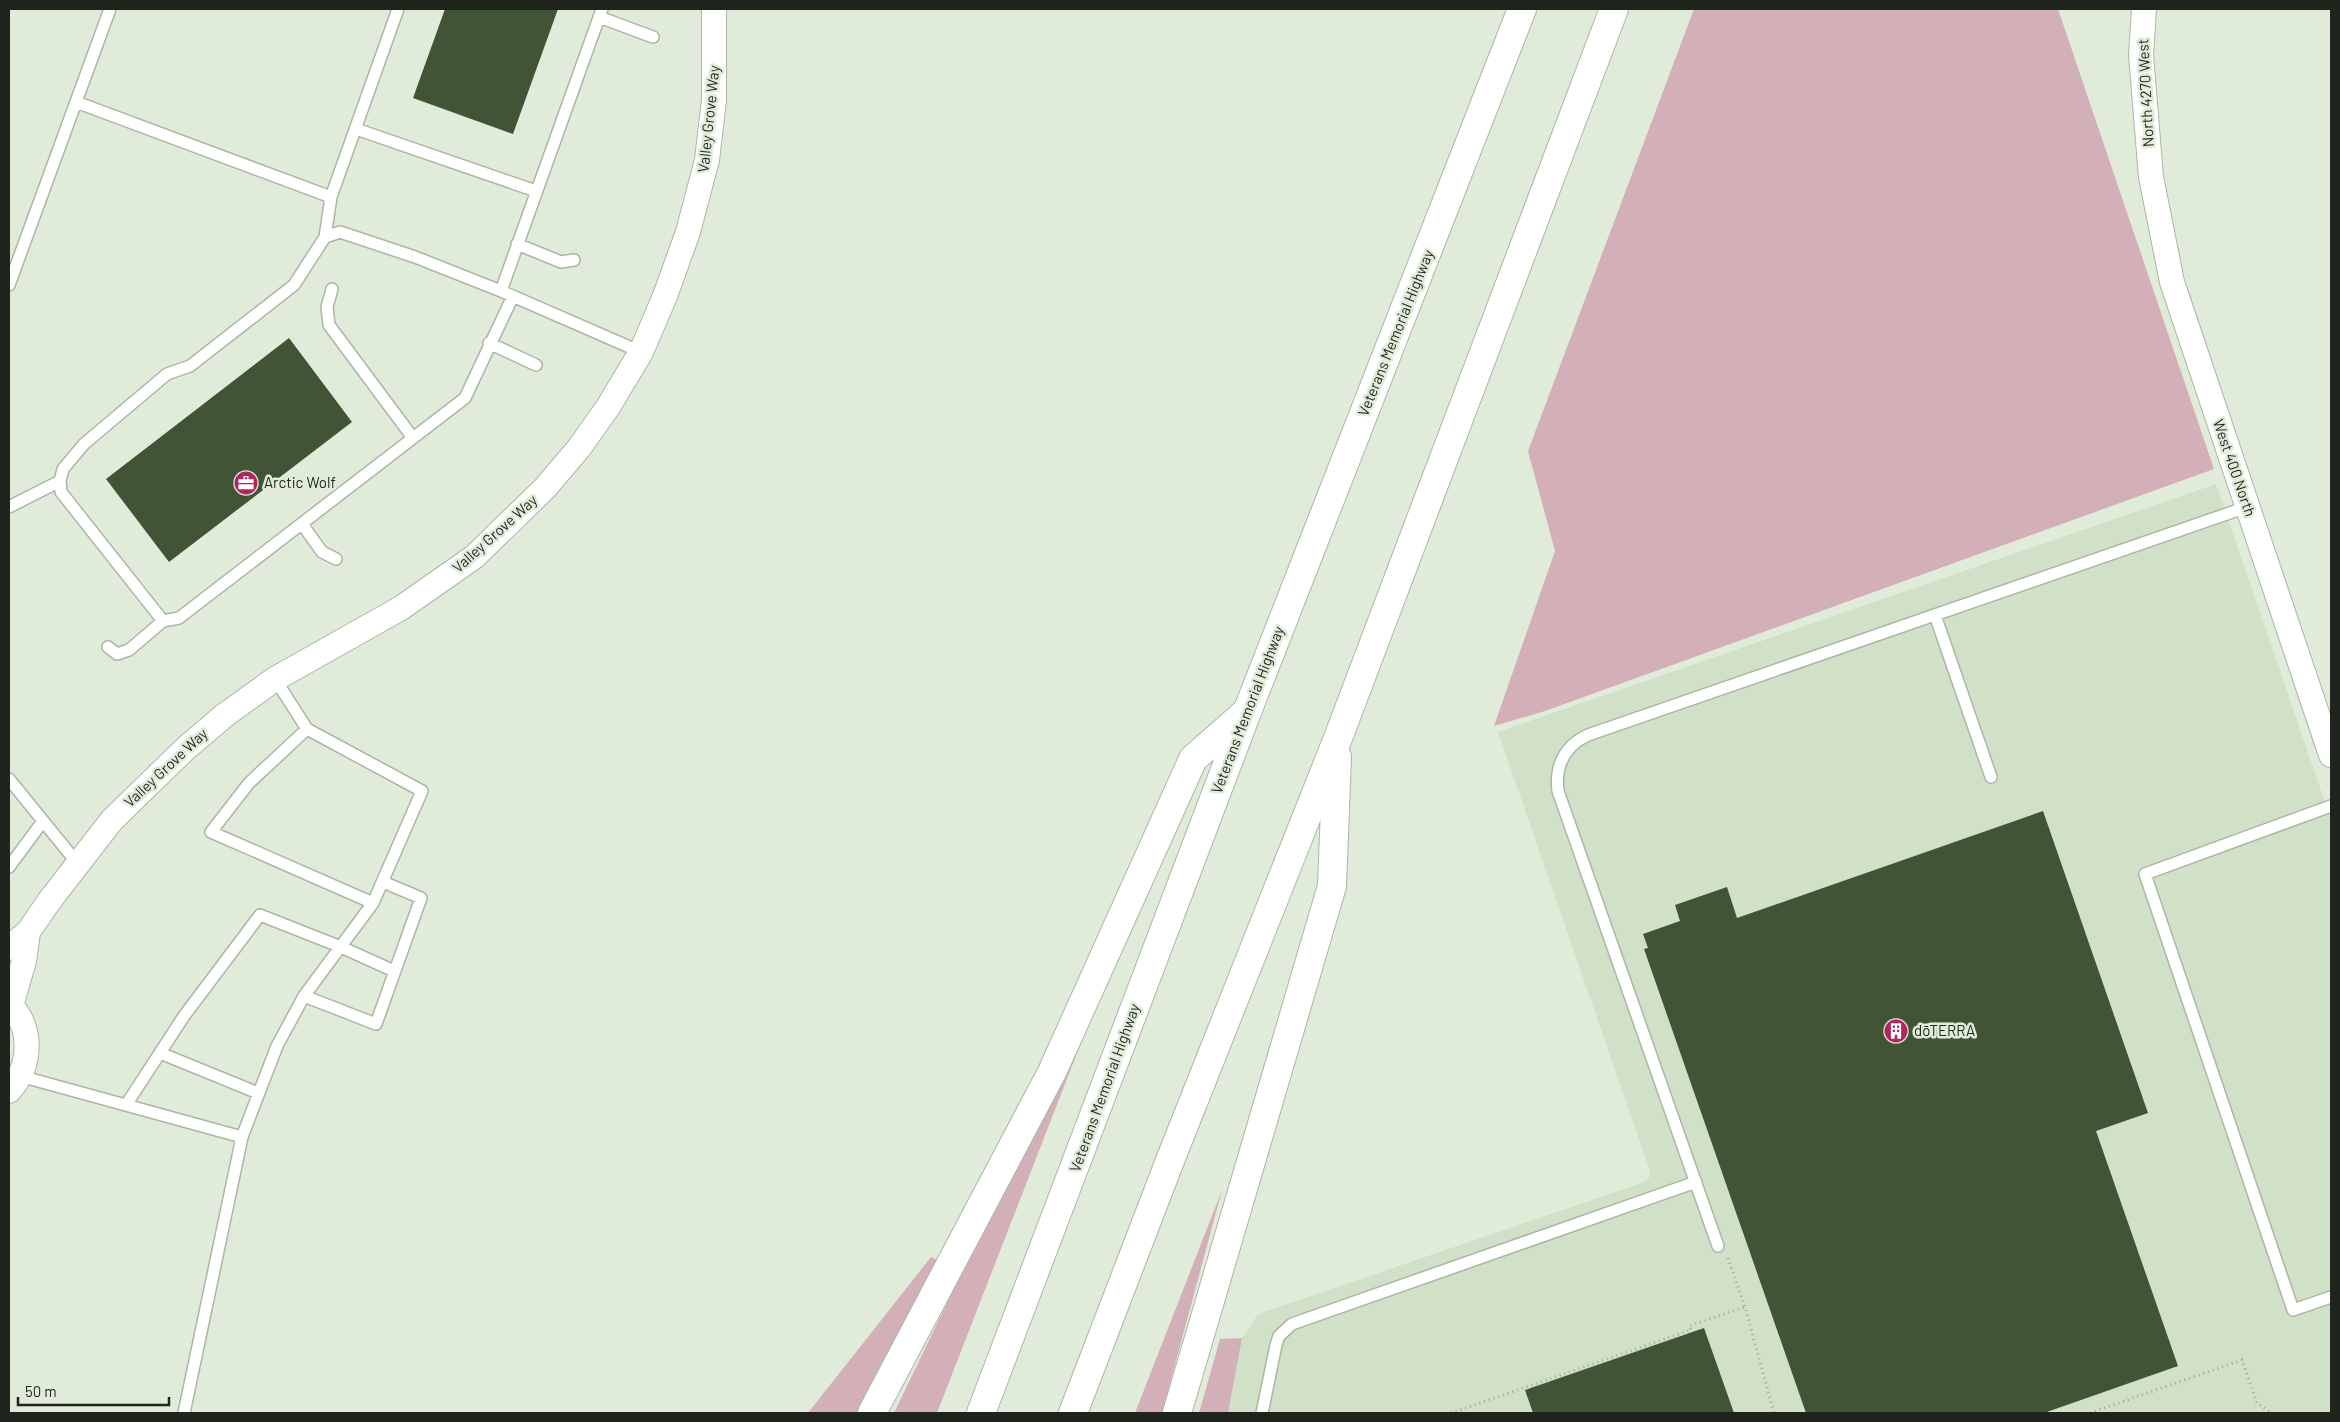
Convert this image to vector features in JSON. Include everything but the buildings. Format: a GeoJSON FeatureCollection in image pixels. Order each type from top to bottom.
{"type":"FeatureCollection","features":[{"type":"Feature","properties":{"kind":"highway","name":"Veterans Memorial Highway"},"geometry":{"type":"LineString","coordinates":[[982,1413],[1247,712],[1522,9]]}},
{"type":"Feature","properties":{"kind":"highway"},"geometry":{"type":"LineString","coordinates":[[1073,1413],[1171,1158],[1338,738],[1614,9]]}},
{"type":"Feature","properties":{"kind":"highway"},"geometry":{"type":"LineString","coordinates":[[872,1413],[1052,1072],[1193,759],[1247,712]]}},
{"type":"Feature","properties":{"kind":"highway"},"geometry":{"type":"LineString","coordinates":[[1177,1413],[1332,886],[1338,738]]}},
{"type":"Feature","properties":{"kind":"street","name":"Valley Grove Way"},"geometry":{"type":"LineString","coordinates":[[9,948],[28,932],[112,820],[147,783],[225,715],[275,680],[401,608],[474,557],[545,488],[579,448],[608,407],[641,352],[665,296],[688,232],[707,160],[714,100],[714,9]]}},
{"type":"Feature","properties":{"kind":"street","name":"North 4270 West"},"geometry":{"type":"LineString","coordinates":[[2144,9],[2141,55],[2151,177]]}},
{"type":"Feature","properties":{"kind":"street","name":"West 400 North"},"geometry":{"type":"LineString","coordinates":[[2151,177],[2172,282],[2331,755]]}},
{"type":"Feature","properties":{"kind":"street","name":"Valley Grove Way"},"geometry":{"type":"LineString","coordinates":[[12,1000],[24,961],[28,932]]}},
{"type":"Feature","properties":{"kind":"street"},"geometry":{"type":"LineString","coordinates":[[12,1000],[22,1022],[27,1040],[26,1058],[14,1084]]}},
{"type":"Feature","properties":{"kind":"lane"},"geometry":{"type":"LineString","coordinates":[[9,285],[110,9]]}},
{"type":"Feature","properties":{"kind":"lane"},"geometry":{"type":"LineString","coordinates":[[162,621],[61,492],[60,481],[63,470],[84,444],[167,374],[190,366],[294,285],[325,237],[331,197],[398,9]]}},
{"type":"Feature","properties":{"kind":"lane"},"geometry":{"type":"LineString","coordinates":[[501,291],[600,13],[653,37]]}},
{"type":"Feature","properties":{"kind":"lane"},"geometry":{"type":"LineString","coordinates":[[76,102],[331,197]]}},
{"type":"Feature","properties":{"kind":"lane"},"geometry":{"type":"LineString","coordinates":[[356,128],[536,190]]}},
{"type":"Feature","properties":{"kind":"lane"},"geometry":{"type":"LineString","coordinates":[[325,237],[340,232],[416,257],[513,296],[641,352]]}},
{"type":"Feature","properties":{"kind":"lane"},"geometry":{"type":"LineString","coordinates":[[517,244],[560,262],[574,260]]}},
{"type":"Feature","properties":{"kind":"lane"},"geometry":{"type":"LineString","coordinates":[[332,289],[326,308],[329,325],[413,438]]}},
{"type":"Feature","properties":{"kind":"lane"},"geometry":{"type":"LineString","coordinates":[[108,647],[117,654],[129,650],[162,621],[179,618],[465,398],[513,296]]}},
{"type":"Feature","properties":{"kind":"lane"},"geometry":{"type":"LineString","coordinates":[[490,343],[536,364]]}},
{"type":"Feature","properties":{"kind":"lane"},"geometry":{"type":"LineString","coordinates":[[9,507],[60,481]]}},
{"type":"Feature","properties":{"kind":"lane"},"geometry":{"type":"LineString","coordinates":[[1718,1246],[1558,791],[1558,769],[1561,758],[1572,744],[1588,735],[2247,508]]}},
{"type":"Feature","properties":{"kind":"lane"},"geometry":{"type":"LineString","coordinates":[[302,524],[322,552],[336,559]]}},
{"type":"Feature","properties":{"kind":"lane"},"geometry":{"type":"LineString","coordinates":[[1935,615],[1991,777]]}},
{"type":"Feature","properties":{"kind":"lane"},"geometry":{"type":"LineString","coordinates":[[184,1413],[242,1137],[258,1093],[277,1046],[304,996],[373,903],[422,791],[307,729],[275,680]]}},
{"type":"Feature","properties":{"kind":"lane"},"geometry":{"type":"LineString","coordinates":[[307,729],[249,783],[211,832],[373,903]]}},
{"type":"Feature","properties":{"kind":"lane"},"geometry":{"type":"LineString","coordinates":[[9,779],[78,864]]}},
{"type":"Feature","properties":{"kind":"lane"},"geometry":{"type":"LineString","coordinates":[[2331,806],[2145,874],[2294,1310],[2331,1297]]}},
{"type":"Feature","properties":{"kind":"lane"},"geometry":{"type":"LineString","coordinates":[[9,867],[43,821]]}},
{"type":"Feature","properties":{"kind":"lane"},"geometry":{"type":"LineString","coordinates":[[304,996],[376,1024],[421,898],[382,882]]}},
{"type":"Feature","properties":{"kind":"lane"},"geometry":{"type":"LineString","coordinates":[[126,1105],[184,1016],[260,915],[341,947],[394,971]]}},
{"type":"Feature","properties":{"kind":"lane"},"geometry":{"type":"LineString","coordinates":[[160,1053],[258,1093]]}},
{"type":"Feature","properties":{"kind":"lane"},"geometry":{"type":"LineString","coordinates":[[14,1084],[126,1105],[242,1137]]}},
{"type":"Feature","properties":{"kind":"lane"},"geometry":{"type":"LineString","coordinates":[[1262,1413],[1279,1336],[1292,1324],[1696,1182]]}},
{"type":"Feature","properties":{"kind":"path"},"geometry":{"type":"LineString","coordinates":[[1718,1246],[1723,1244],[1745,1307],[1774,1413]]}},
{"type":"Feature","properties":{"kind":"path"},"geometry":{"type":"LineString","coordinates":[[1451,1413],[1691,1330],[1689,1326],[1745,1307]]}},
{"type":"Feature","properties":{"kind":"path"},"geometry":{"type":"LineString","coordinates":[[2090,1413],[2242,1360],[2257,1403],[2271,1413]]}},
{"type":"Feature","properties":{"kind":"shaded area"},"geometry":{"type":"Polygon","coordinates":[[[1694,9],[2058,9],[2214,469],[1545,711],[1494,726],[1555,551],[1528,451],[1694,9]]]}},
{"type":"Feature","properties":{"kind":"shaded area"},"geometry":{"type":"Polygon","coordinates":[[[2216,484],[2331,820],[2331,1413],[1228,1413],[1242,1338],[1258,1314],[1642,1183],[1649,1178],[1650,1171],[1498,732],[2216,484]]]}},
{"type":"Feature","properties":{"kind":"shaded area"},"geometry":{"type":"Polygon","coordinates":[[[1093,1012],[937,1413],[894,1413],[1036,1118],[1093,1012]]]}},
{"type":"Feature","properties":{"kind":"shaded area"},"geometry":{"type":"Polygon","coordinates":[[[1222,1190],[1162,1413],[1135,1413],[1222,1190]]]}},
{"type":"Feature","properties":{"kind":"shaded area"},"geometry":{"type":"Polygon","coordinates":[[[931,1257],[939,1261],[861,1413],[808,1413],[931,1257]]]}},
{"type":"Feature","properties":{"kind":"shaded area"},"geometry":{"type":"Polygon","coordinates":[[[1242,1338],[1228,1413],[1199,1413],[1220,1339],[1242,1338]]]}},
{"type":"Feature","properties":{"kind":"place","name":"Arctic Wolf"},"geometry":{"type":"Point","coordinates":[246,483]}},
{"type":"Feature","properties":{"kind":"place","name":"dōTERRA"},"geometry":{"type":"Point","coordinates":[1896,1031]}}]}
